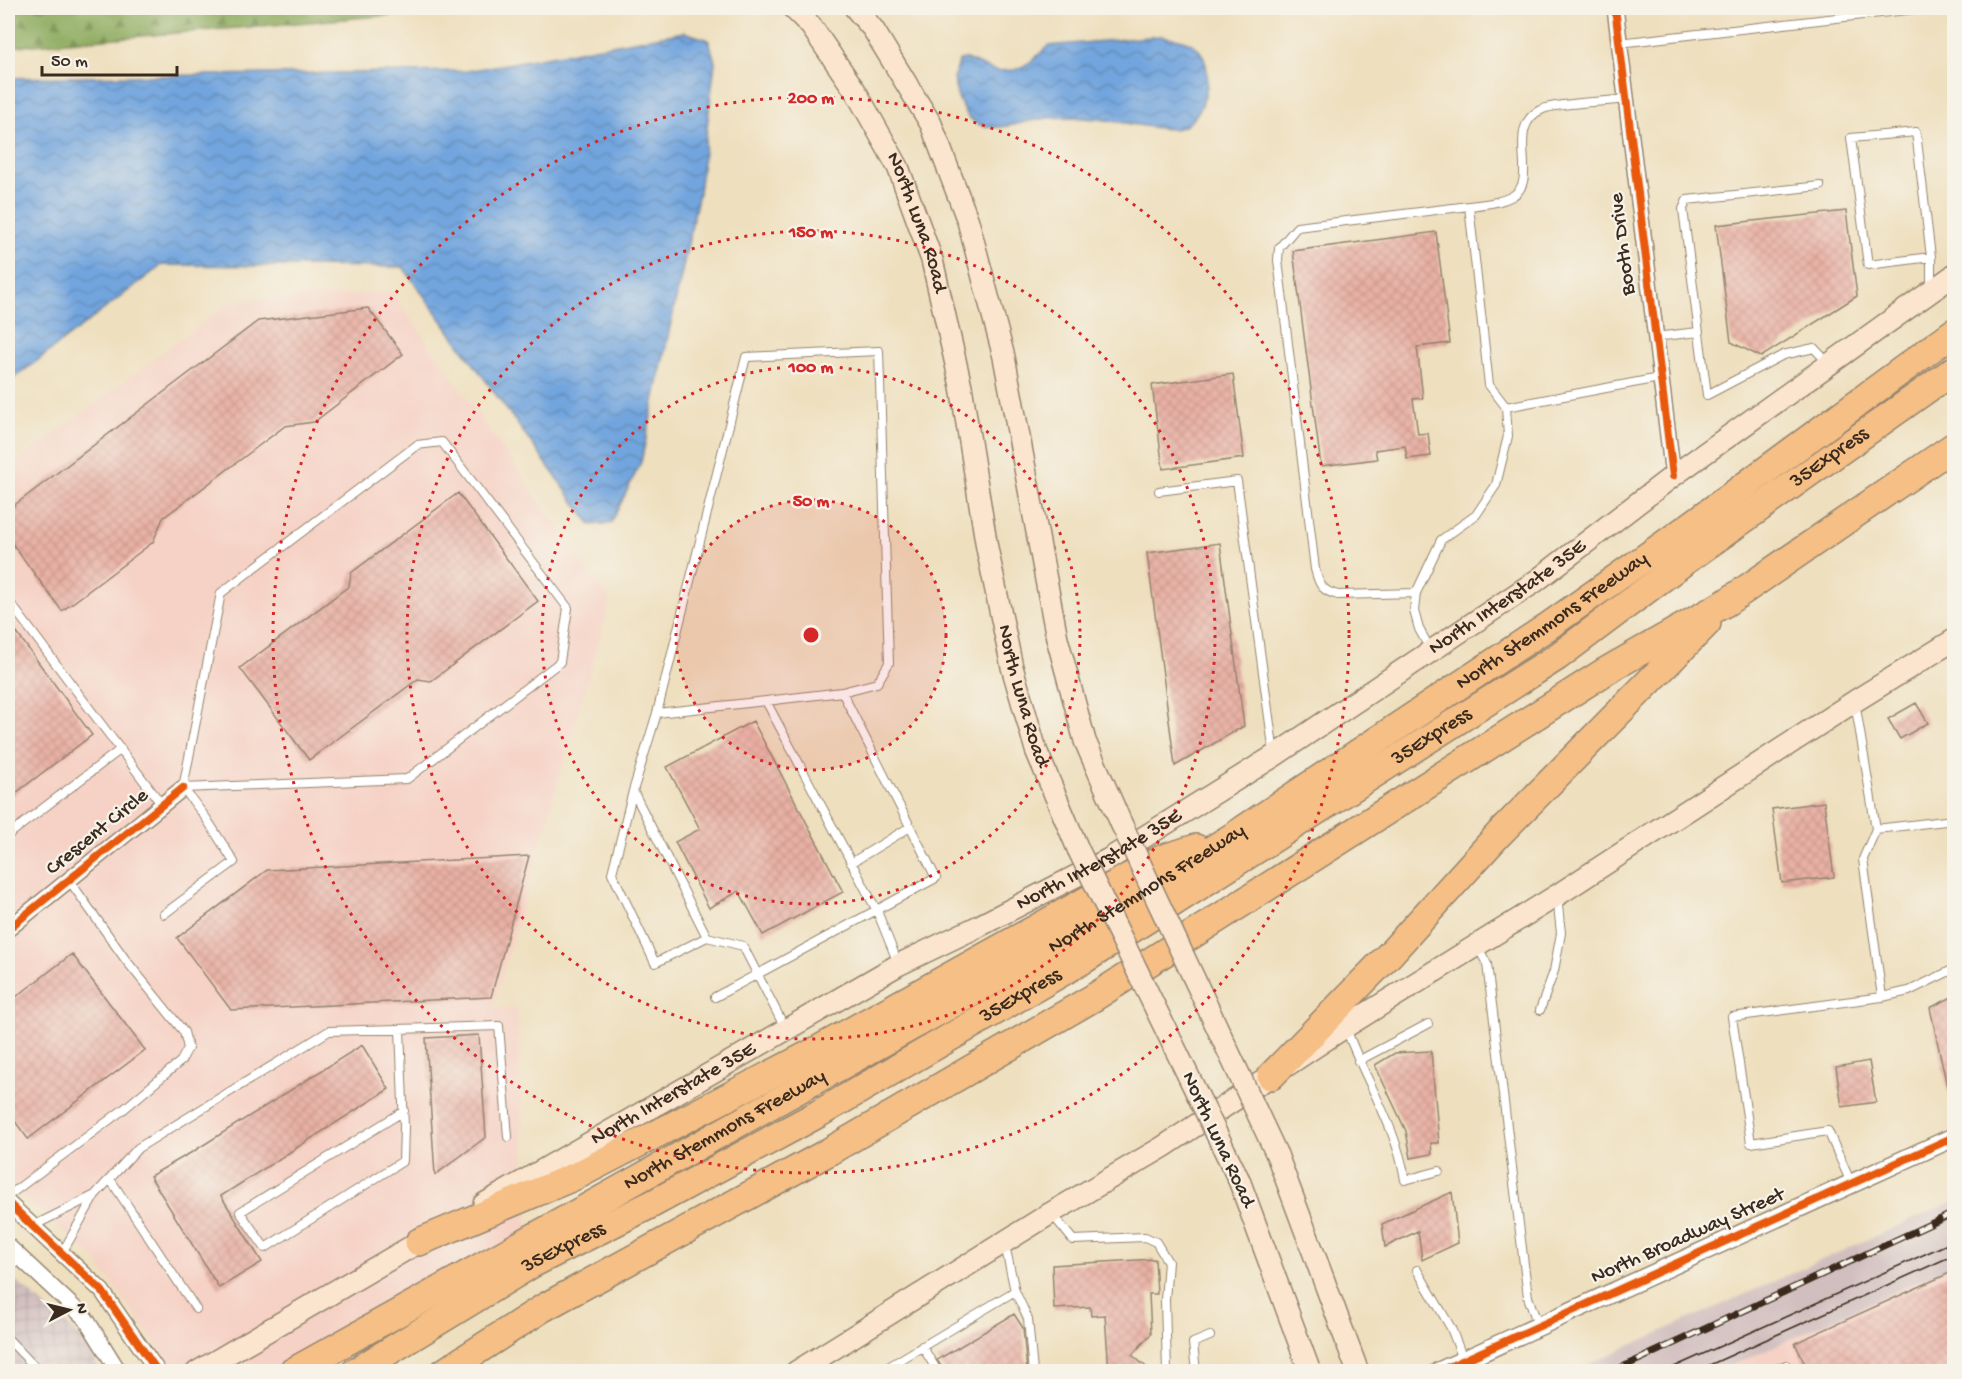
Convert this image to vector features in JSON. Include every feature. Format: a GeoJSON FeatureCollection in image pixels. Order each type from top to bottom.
{"type":"FeatureCollection","features":[{"type":"Feature","properties":{"kind":"highway","name":"North Stemmons Freeway"},"geometry":{"type":"LineString","coordinates":[[292,1371],[1074,936],[1232,837],[1547,627],[1690,526],[1954,332]]}},
{"type":"Feature","properties":{"kind":"highway","name":"35Express"},"geometry":{"type":"LineString","coordinates":[[355,1371],[532,1264],[652,1204],[819,1114],[1085,959],[1557,657],[1685,561],[1954,370]]}},
{"type":"Feature","properties":{"kind":"highway"},"geometry":{"type":"LineString","coordinates":[[444,1371],[543,1308],[823,1155],[1093,998],[1606,671],[1726,602],[1954,446]]}},
{"type":"Feature","properties":{"kind":"highway"},"geometry":{"type":"LineString","coordinates":[[1271,1076],[1390,953],[1498,835],[1632,701],[1726,602]]}},
{"type":"Feature","properties":{"kind":"highway"},"geometry":{"type":"LineString","coordinates":[[419,1242],[578,1175],[808,1055],[1161,859],[1232,837]]}},
{"type":"Feature","properties":{"kind":"main road","name":"North Luna Road"},"geometry":{"type":"LineString","coordinates":[[793,8],[811,26],[856,92],[898,167],[932,260],[961,386],[987,548],[1012,667],[1036,750],[1078,849],[1239,1180],[1310,1371]]}},
{"type":"Feature","properties":{"kind":"main road"},"geometry":{"type":"LineString","coordinates":[[855,8],[873,29],[932,124],[968,221],[1004,357],[1057,638],[1085,741],[1121,823],[1278,1155],[1358,1371]]}},
{"type":"Feature","properties":{"kind":"main road","name":"North Interstate 35E"},"geometry":{"type":"LineString","coordinates":[[197,1371],[898,964],[1109,858],[1274,756],[1430,649],[1536,581],[1673,476],[1931,294],[1954,275]]}},
{"type":"Feature","properties":{"kind":"main road"},"geometry":{"type":"LineString","coordinates":[[796,1371],[1162,1147],[1345,1027],[1478,946],[1855,701],[1954,640]]}},
{"type":"Feature","properties":{"kind":"street","name":"Booth Drive"},"geometry":{"type":"LineString","coordinates":[[1615,8],[1654,338],[1673,476]]}},
{"type":"Feature","properties":{"kind":"street","name":"Crescent Circle"},"geometry":{"type":"LineString","coordinates":[[8,928],[183,788]]}},
{"type":"Feature","properties":{"kind":"street","name":"North Broadway Street"},"geometry":{"type":"LineString","coordinates":[[1438,1371],[1954,1137]]}},
{"type":"Feature","properties":{"kind":"street"},"geometry":{"type":"LineString","coordinates":[[8,1203],[102,1291],[158,1371]]}},
{"type":"Feature","properties":{"kind":"street"},"geometry":{"type":"LineString","coordinates":[[8,1246],[86,1319],[119,1371]]}},
{"type":"Feature","properties":{"kind":"lane"},"geometry":{"type":"LineString","coordinates":[[1619,43],[1924,8]]}},
{"type":"Feature","properties":{"kind":"lane"},"geometry":{"type":"LineString","coordinates":[[1416,593],[1338,595],[1328,593],[1319,586],[1315,570],[1278,260],[1279,248],[1297,227],[1501,201],[1516,194],[1522,184],[1524,170],[1522,133],[1531,117],[1543,109],[1625,99]]}},
{"type":"Feature","properties":{"kind":"lane"},"geometry":{"type":"LineString","coordinates":[[1931,257],[1868,265],[1851,138],[1916,132],[1931,257],[1931,294]]}},
{"type":"Feature","properties":{"kind":"lane"},"geometry":{"type":"LineString","coordinates":[[1820,186],[1686,200],[1684,203],[1707,395],[1783,355],[1814,348],[1830,365]]}},
{"type":"Feature","properties":{"kind":"lane"},"geometry":{"type":"LineString","coordinates":[[1430,649],[1419,629],[1414,611],[1416,593],[1441,540],[1476,515],[1496,485],[1508,436],[1506,407],[1489,386],[1469,206]]}},
{"type":"Feature","properties":{"kind":"lane"},"geometry":{"type":"LineString","coordinates":[[1654,338],[1698,332]]}},
{"type":"Feature","properties":{"kind":"lane"},"geometry":{"type":"LineString","coordinates":[[657,713],[842,692],[876,683],[889,663],[879,351],[746,357],[657,713],[633,791],[612,873],[655,963],[708,937],[743,946],[785,1029]]}},
{"type":"Feature","properties":{"kind":"lane"},"geometry":{"type":"LineString","coordinates":[[1506,407],[1659,378]]}},
{"type":"Feature","properties":{"kind":"lane"},"geometry":{"type":"LineString","coordinates":[[164,914],[234,862],[206,818],[183,788],[221,593],[417,445],[442,442],[568,608],[560,663],[407,779],[183,788]]}},
{"type":"Feature","properties":{"kind":"lane"},"geometry":{"type":"LineString","coordinates":[[1159,491],[1237,481],[1274,756]]}},
{"type":"Feature","properties":{"kind":"lane"},"geometry":{"type":"LineString","coordinates":[[8,600],[162,804]]}},
{"type":"Feature","properties":{"kind":"lane"},"geometry":{"type":"LineString","coordinates":[[715,997],[936,878],[842,692]]}},
{"type":"Feature","properties":{"kind":"lane"},"geometry":{"type":"LineString","coordinates":[[766,701],[877,911],[898,964]]}},
{"type":"Feature","properties":{"kind":"lane"},"geometry":{"type":"LineString","coordinates":[[1855,701],[1876,829],[1863,860],[1882,997]]}},
{"type":"Feature","properties":{"kind":"lane"},"geometry":{"type":"LineString","coordinates":[[8,835],[121,749]]}},
{"type":"Feature","properties":{"kind":"lane"},"geometry":{"type":"LineString","coordinates":[[633,791],[708,937]]}},
{"type":"Feature","properties":{"kind":"lane"},"geometry":{"type":"LineString","coordinates":[[1876,829],[1954,820]]}},
{"type":"Feature","properties":{"kind":"lane"},"geometry":{"type":"LineString","coordinates":[[851,863],[910,827]]}},
{"type":"Feature","properties":{"kind":"lane"},"geometry":{"type":"LineString","coordinates":[[8,1196],[124,1109],[181,1061],[188,1048],[184,1032],[125,959],[69,880]]}},
{"type":"Feature","properties":{"kind":"lane"},"geometry":{"type":"LineString","coordinates":[[1540,1010],[1554,971],[1561,933],[1556,896]]}},
{"type":"Feature","properties":{"kind":"lane"},"geometry":{"type":"LineString","coordinates":[[1478,946],[1487,964],[1528,1297],[1538,1325]]}},
{"type":"Feature","properties":{"kind":"lane"},"geometry":{"type":"LineString","coordinates":[[1851,1183],[1828,1131],[1751,1143],[1732,1017],[1882,997],[1909,991],[1954,969]]}},
{"type":"Feature","properties":{"kind":"lane"},"geometry":{"type":"LineString","coordinates":[[1358,1061],[1428,1024]]}},
{"type":"Feature","properties":{"kind":"lane"},"geometry":{"type":"LineString","coordinates":[[62,1253],[95,1195],[138,1148],[329,1031],[499,1026],[508,1137]]}},
{"type":"Feature","properties":{"kind":"lane"},"geometry":{"type":"LineString","coordinates":[[1345,1027],[1358,1061],[1401,1154],[1405,1180],[1439,1171]]}},
{"type":"Feature","properties":{"kind":"lane"},"geometry":{"type":"LineString","coordinates":[[400,1029],[404,1111],[403,1161],[265,1248],[240,1212],[404,1111]]}},
{"type":"Feature","properties":{"kind":"lane"},"geometry":{"type":"LineString","coordinates":[[110,1179],[196,1309]]}},
{"type":"Feature","properties":{"kind":"lane"},"geometry":{"type":"LineString","coordinates":[[33,1226],[95,1195]]}},
{"type":"Feature","properties":{"kind":"lane"},"geometry":{"type":"LineString","coordinates":[[1051,1213],[1073,1240],[1145,1237],[1156,1242],[1168,1262],[1165,1300],[1167,1371]]}},
{"type":"Feature","properties":{"kind":"lane"},"geometry":{"type":"LineString","coordinates":[[1004,1243],[1015,1291],[1028,1320],[1033,1371]]}},
{"type":"Feature","properties":{"kind":"lane"},"geometry":{"type":"LineString","coordinates":[[8,1272],[20,1256]]}},
{"type":"Feature","properties":{"kind":"lane"},"geometry":{"type":"LineString","coordinates":[[1417,1270],[1451,1328],[1464,1360]]}},
{"type":"Feature","properties":{"kind":"lane"},"geometry":{"type":"LineString","coordinates":[[880,1371],[1015,1291]]}},
{"type":"Feature","properties":{"kind":"lane"},"geometry":{"type":"LineString","coordinates":[[1196,1371],[1194,1343],[1210,1336]]}},
{"type":"Feature","properties":{"kind":"lane"},"geometry":{"type":"LineString","coordinates":[[8,1338],[37,1369],[34,1371]]}},
{"type":"Feature","properties":{"kind":"lane"},"geometry":{"type":"LineString","coordinates":[[922,1346],[938,1371]]}},
{"type":"Feature","properties":{"kind":"lane"},"geometry":{"type":"LineString","coordinates":[[1771,1371],[1786,1365]]}},
{"type":"Feature","properties":{"kind":"shaded area"},"geometry":{"type":"Polygon","coordinates":[[[392,292],[610,601],[493,1008],[517,1007],[528,1243],[311,1371],[175,1371],[94,1258],[8,1184],[8,468],[232,301],[392,292]]]}},
{"type":"Feature","properties":{"kind":"shaded area"},"geometry":{"type":"Polygon","coordinates":[[[1954,1201],[1954,1265],[1719,1371],[1573,1371],[1954,1201]]]}},
{"type":"Feature","properties":{"kind":"shaded area"},"geometry":{"type":"Polygon","coordinates":[[[1954,1265],[1954,1371],[1719,1371],[1954,1265]]]}},
{"type":"Feature","properties":{"kind":"shaded area"},"geometry":{"type":"Polygon","coordinates":[[[8,1274],[82,1338],[101,1371],[8,1371],[8,1274]]]}},
{"type":"Feature","properties":{"kind":"green space"},"geometry":{"type":"Polygon","coordinates":[[[8,8],[476,8],[8,47],[8,8]]]}},
{"type":"Feature","properties":{"kind":"water"},"geometry":{"type":"Polygon","coordinates":[[[684,32],[709,40],[715,62],[699,192],[641,462],[611,523],[591,525],[403,267],[162,265],[8,383],[8,78],[467,71],[684,32]]]}},
{"type":"Feature","properties":{"kind":"water"},"geometry":{"type":"Polygon","coordinates":[[[1161,36],[1191,43],[1199,50],[1207,70],[1206,94],[1202,105],[1188,123],[1179,128],[1067,117],[1033,120],[1006,126],[983,126],[973,121],[964,110],[957,94],[954,81],[960,60],[966,59],[995,71],[1016,70],[1031,62],[1048,46],[1161,36]]]}},
{"type":"Feature","properties":{"kind":"building"},"geometry":{"type":"Polygon","coordinates":[[[1846,211],[1857,296],[1761,357],[1731,342],[1716,225],[1846,211]]]}},
{"type":"Feature","properties":{"kind":"building"},"geometry":{"type":"Polygon","coordinates":[[[1436,232],[1450,343],[1417,347],[1423,398],[1413,399],[1418,434],[1428,433],[1431,456],[1407,459],[1405,446],[1375,450],[1377,459],[1321,466],[1293,251],[1436,232]]]}},
{"type":"Feature","properties":{"kind":"building"},"geometry":{"type":"Polygon","coordinates":[[[368,308],[403,354],[314,422],[285,426],[163,518],[153,542],[62,611],[8,538],[8,510],[258,321],[368,308]]]}},
{"type":"Feature","properties":{"kind":"building"},"geometry":{"type":"Polygon","coordinates":[[[1233,374],[1244,458],[1163,469],[1152,385],[1233,374]]]}},
{"type":"Feature","properties":{"kind":"building"},"geometry":{"type":"Polygon","coordinates":[[[458,493],[538,601],[431,681],[418,679],[309,760],[240,668],[349,586],[351,573],[458,493]]]}},
{"type":"Feature","properties":{"kind":"building"},"geometry":{"type":"Polygon","coordinates":[[[1220,543],[1244,726],[1175,766],[1147,553],[1220,543]]]}},
{"type":"Feature","properties":{"kind":"building"},"geometry":{"type":"Polygon","coordinates":[[[8,621],[92,735],[8,799],[8,621]]]}},
{"type":"Feature","properties":{"kind":"building"},"geometry":{"type":"Polygon","coordinates":[[[1916,703],[1928,723],[1900,739],[1888,719],[1916,703]]]}},
{"type":"Feature","properties":{"kind":"building"},"geometry":{"type":"Polygon","coordinates":[[[753,721],[843,892],[763,935],[739,891],[709,908],[675,842],[700,829],[667,767],[753,721]]]}},
{"type":"Feature","properties":{"kind":"building"},"geometry":{"type":"Polygon","coordinates":[[[1824,802],[1834,877],[1782,883],[1772,809],[1824,802]]]}},
{"type":"Feature","properties":{"kind":"building"},"geometry":{"type":"Polygon","coordinates":[[[529,856],[491,997],[231,1010],[177,938],[267,870],[529,856]]]}},
{"type":"Feature","properties":{"kind":"building"},"geometry":{"type":"Polygon","coordinates":[[[72,954],[145,1050],[28,1139],[8,1112],[8,1003],[72,954]]]}},
{"type":"Feature","properties":{"kind":"building"},"geometry":{"type":"Polygon","coordinates":[[[1954,996],[1954,1091],[1948,1091],[1930,1008],[1954,996]]]}},
{"type":"Feature","properties":{"kind":"building"},"geometry":{"type":"Polygon","coordinates":[[[479,1035],[486,1137],[435,1175],[426,1038],[479,1035]]]}},
{"type":"Feature","properties":{"kind":"building"},"geometry":{"type":"Polygon","coordinates":[[[362,1045],[389,1089],[221,1196],[262,1262],[219,1288],[150,1176],[194,1151],[362,1045]]]}},
{"type":"Feature","properties":{"kind":"building"},"geometry":{"type":"Polygon","coordinates":[[[1431,1051],[1439,1143],[1431,1143],[1432,1154],[1411,1158],[1406,1131],[1375,1065],[1395,1053],[1431,1051]]]}},
{"type":"Feature","properties":{"kind":"building"},"geometry":{"type":"Polygon","coordinates":[[[1869,1061],[1876,1102],[1842,1107],[1836,1067],[1869,1061]]]}},
{"type":"Feature","properties":{"kind":"building"},"geometry":{"type":"Polygon","coordinates":[[[1452,1192],[1458,1243],[1422,1260],[1418,1231],[1385,1247],[1382,1224],[1452,1192]]]}},
{"type":"Feature","properties":{"kind":"building"},"geometry":{"type":"Polygon","coordinates":[[[1155,1259],[1157,1294],[1149,1294],[1151,1334],[1132,1355],[1151,1371],[1109,1371],[1105,1315],[1091,1316],[1090,1307],[1054,1309],[1052,1265],[1155,1259]]]}},
{"type":"Feature","properties":{"kind":"building"},"geometry":{"type":"Polygon","coordinates":[[[1954,1271],[1954,1371],[1808,1371],[1795,1343],[1954,1271]]]}},
{"type":"Feature","properties":{"kind":"building"},"geometry":{"type":"Polygon","coordinates":[[[1014,1314],[1023,1328],[1027,1371],[944,1371],[937,1360],[1014,1314]]]}},
{"type":"Feature","properties":{"kind":"tram line"},"geometry":{"type":"LineString","coordinates":[[1663,1372],[1954,1241]]}},
{"type":"Feature","properties":{"kind":"tram line"},"geometry":{"type":"LineString","coordinates":[[1694,1372],[1954,1255]]}},
{"type":"Feature","properties":{"kind":"railway"},"geometry":{"type":"LineString","coordinates":[[1612,1372],[1954,1213]]}},
{"type":"Feature","properties":{"kind":"cycle path"},"geometry":{"type":"LineString","coordinates":[[1615,8],[1673,476]]}},
{"type":"Feature","properties":{"kind":"cycle path"},"geometry":{"type":"LineString","coordinates":[[8,929],[183,788]]}},
{"type":"Feature","properties":{"kind":"cycle path"},"geometry":{"type":"LineString","coordinates":[[1438,1372],[1954,1137]]}},
{"type":"Feature","properties":{"kind":"cycle path"},"geometry":{"type":"LineString","coordinates":[[8,1203],[102,1291],[158,1372]]}}]}
